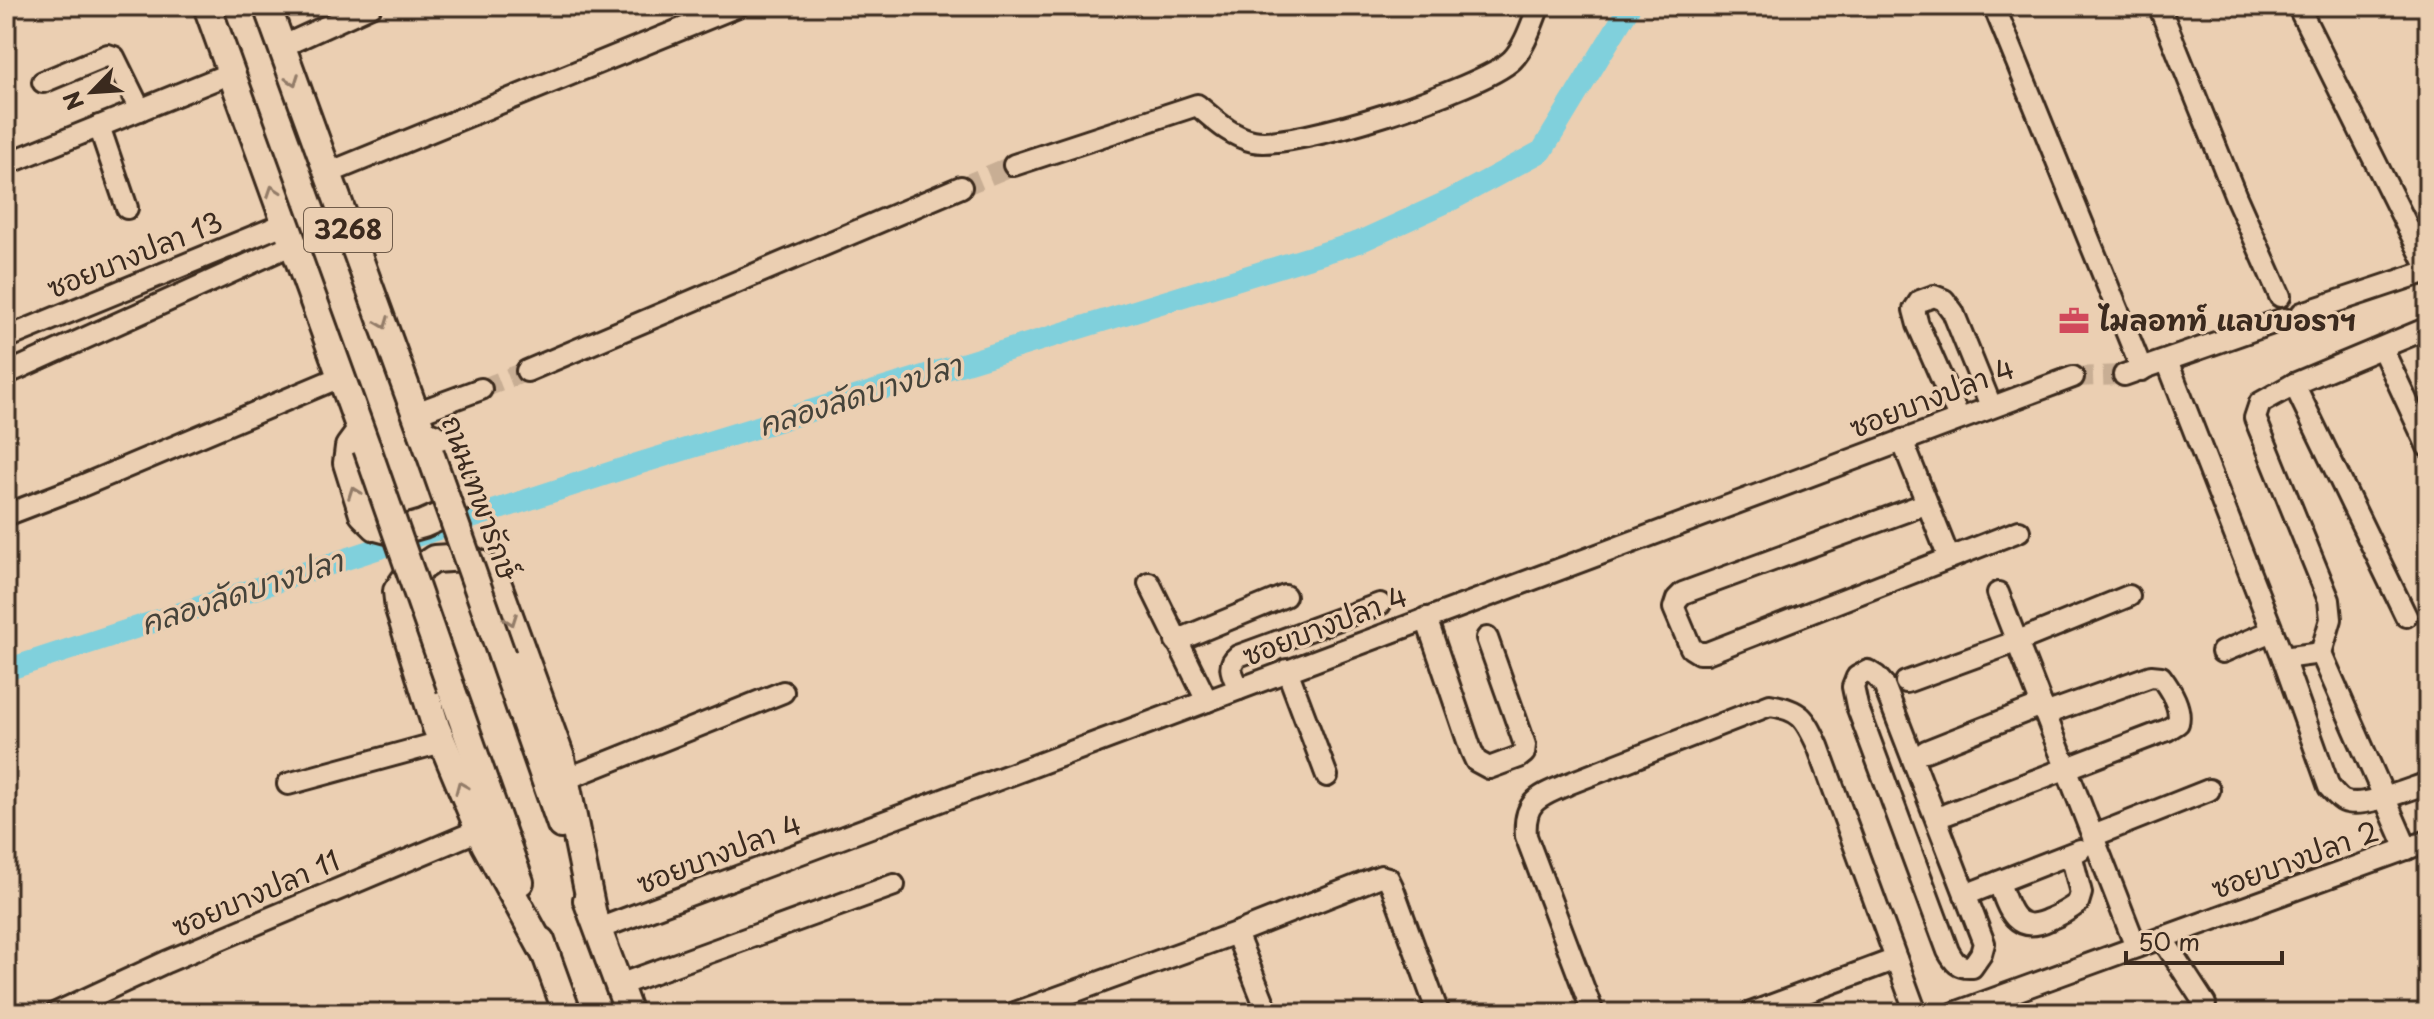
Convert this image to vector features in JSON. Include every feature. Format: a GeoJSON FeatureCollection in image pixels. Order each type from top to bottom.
{"type":"FeatureCollection","features":[{"type":"Feature","properties":{"kind":"main road","name":"3268"},"geometry":{"type":"LineString","coordinates":[[207,6],[567,1013]]}},
{"type":"Feature","properties":{"kind":"main road","name":"ถนนเทพารักษ์"},"geometry":{"type":"LineString","coordinates":[[267,6],[629,1013]]}},
{"type":"Feature","properties":{"kind":"main road"},"geometry":{"type":"LineString","coordinates":[[364,440],[349,447],[347,463],[350,480],[363,514],[376,527],[395,532],[448,513],[460,498],[459,481],[445,448],[440,440],[423,433]]}},
{"type":"Feature","properties":{"kind":"main road"},"geometry":{"type":"LineString","coordinates":[[547,957],[479,830],[442,742],[399,609],[397,591],[406,578],[434,559],[466,557],[493,571],[561,758],[596,922]]}},
{"type":"Feature","properties":{"kind":"street"},"geometry":{"type":"LineString","coordinates":[[281,47],[371,6]]}},
{"type":"Feature","properties":{"kind":"street"},"geometry":{"type":"LineString","coordinates":[[326,174],[738,6]]}},
{"type":"Feature","properties":{"kind":"street"},"geometry":{"type":"LineString","coordinates":[[1014,165],[1197,105],[1229,131],[1253,141],[1269,142],[1393,113],[1503,68],[1515,57],[1539,6]]}},
{"type":"Feature","properties":{"kind":"street"},"geometry":{"type":"LineString","coordinates":[[1994,6],[2133,373],[2428,270],[2298,6]]}},
{"type":"Feature","properties":{"kind":"street"},"geometry":{"type":"LineString","coordinates":[[2159,6],[2236,197],[2280,296]]}},
{"type":"Feature","properties":{"kind":"street"},"geometry":{"type":"LineString","coordinates":[[43,82],[108,55],[114,57],[140,110]]}},
{"type":"Feature","properties":{"kind":"street"},"geometry":{"type":"LineString","coordinates":[[6,164],[231,73]]}},
{"type":"Feature","properties":{"kind":"street"},"geometry":{"type":"LineString","coordinates":[[99,126],[127,208]]}},
{"type":"Feature","properties":{"kind":"street"},"geometry":{"type":"LineString","coordinates":[[527,371],[961,187]]}},
{"type":"Feature","properties":{"kind":"street"},"geometry":{"type":"LineString","coordinates":[[6,374],[288,234]]}},
{"type":"Feature","properties":{"kind":"street","name":"ซอยบางปลา 13"},"geometry":{"type":"LineString","coordinates":[[6,338],[288,234]]}},
{"type":"Feature","properties":{"kind":"street"},"geometry":{"type":"LineString","coordinates":[[1959,418],[1918,325],[1914,310],[1920,301],[1934,296],[1944,300],[1953,312],[1991,406]]}},
{"type":"Feature","properties":{"kind":"street"},"geometry":{"type":"LineString","coordinates":[[2407,849],[2321,653],[2331,619],[2329,600],[2255,418],[2260,403],[2294,384],[2428,328]]}},
{"type":"Feature","properties":{"kind":"street"},"geometry":{"type":"LineString","coordinates":[[2382,348],[2428,447]]}},
{"type":"Feature","properties":{"kind":"street"},"geometry":{"type":"LineString","coordinates":[[2167,361],[2283,658],[2329,787],[2344,801],[2360,802],[2428,783]]}},
{"type":"Feature","properties":{"kind":"street"},"geometry":{"type":"LineString","coordinates":[[6,515],[340,377]]}},
{"type":"Feature","properties":{"kind":"street","name":"ซอยบางปลา 4"},"geometry":{"type":"LineString","coordinates":[[596,922],[1207,701],[2073,377]]}},
{"type":"Feature","properties":{"kind":"street"},"geometry":{"type":"LineString","coordinates":[[2294,384],[2406,616]]}},
{"type":"Feature","properties":{"kind":"street"},"geometry":{"type":"LineString","coordinates":[[423,433],[481,389]]}},
{"type":"Feature","properties":{"kind":"street"},"geometry":{"type":"LineString","coordinates":[[1902,440],[1949,558]]}},
{"type":"Feature","properties":{"kind":"street"},"geometry":{"type":"LineString","coordinates":[[1925,504],[1683,593],[1674,608],[1691,648],[1707,653],[2019,531]]}},
{"type":"Feature","properties":{"kind":"street"},"geometry":{"type":"LineString","coordinates":[[1149,583],[1207,701]]}},
{"type":"Feature","properties":{"kind":"street"},"geometry":{"type":"LineString","coordinates":[[1998,593],[2136,947]]}},
{"type":"Feature","properties":{"kind":"street"},"geometry":{"type":"LineString","coordinates":[[1176,641],[1285,596]]}},
{"type":"Feature","properties":{"kind":"street"},"geometry":{"type":"LineString","coordinates":[[1906,682],[2129,596]]}},
{"type":"Feature","properties":{"kind":"street"},"geometry":{"type":"LineString","coordinates":[[1239,689],[1230,667],[1238,656],[1380,604]]}},
{"type":"Feature","properties":{"kind":"street"},"geometry":{"type":"LineString","coordinates":[[1426,618],[1471,750],[1476,761],[1489,768],[1519,757],[1524,753],[1525,745],[1487,638]]}},
{"type":"Feature","properties":{"kind":"street"},"geometry":{"type":"LineString","coordinates":[[2222,652],[2272,631]]}},
{"type":"Feature","properties":{"kind":"street"},"geometry":{"type":"LineString","coordinates":[[2283,658],[2321,653]]}},
{"type":"Feature","properties":{"kind":"street"},"geometry":{"type":"LineString","coordinates":[[1287,670],[1327,776]]}},
{"type":"Feature","properties":{"kind":"street"},"geometry":{"type":"LineString","coordinates":[[1868,671],[1884,685],[1965,895],[1984,943],[1976,963],[1972,967],[1962,968],[1948,951],[1857,706],[1853,687],[1857,677],[1868,671]]}},
{"type":"Feature","properties":{"kind":"street"},"geometry":{"type":"LineString","coordinates":[[1926,751],[2151,676],[2161,677],[2168,686],[2180,715],[2178,723],[2167,730],[1947,814]]}},
{"type":"Feature","properties":{"kind":"street"},"geometry":{"type":"LineString","coordinates":[[566,779],[783,692]]}},
{"type":"Feature","properties":{"kind":"street"},"geometry":{"type":"LineString","coordinates":[[1593,1013],[1526,836],[1525,819],[1529,806],[1542,795],[1568,784],[1770,705],[1792,709],[1808,723],[1916,1013]]}},
{"type":"Feature","properties":{"kind":"street"},"geometry":{"type":"LineString","coordinates":[[288,784],[442,742]]}},
{"type":"Feature","properties":{"kind":"street"},"geometry":{"type":"LineString","coordinates":[[1965,895],[2071,854],[2094,840],[2209,790]]}},
{"type":"Feature","properties":{"kind":"street","name":"ซอยบางปลา 11"},"geometry":{"type":"LineString","coordinates":[[56,1013],[166,962],[479,830]]}},
{"type":"Feature","properties":{"kind":"street","name":"ซอยบางปลา 2"},"geometry":{"type":"LineString","coordinates":[[1955,1013],[2428,841]]}},
{"type":"Feature","properties":{"kind":"street"},"geometry":{"type":"LineString","coordinates":[[1999,882],[2014,918],[2024,925],[2037,926],[2078,903],[2081,893],[2071,854]]}},
{"type":"Feature","properties":{"kind":"street"},"geometry":{"type":"LineString","coordinates":[[1015,1013],[1236,933],[1381,876],[1388,878],[1438,1013]]}},
{"type":"Feature","properties":{"kind":"street"},"geometry":{"type":"LineString","coordinates":[[619,985],[894,885]]}},
{"type":"Feature","properties":{"kind":"street"},"geometry":{"type":"LineString","coordinates":[[1236,933],[1268,1013]]}},
{"type":"Feature","properties":{"kind":"street"},"geometry":{"type":"LineString","coordinates":[[2162,938],[2205,1004]]}},
{"type":"Feature","properties":{"kind":"street"},"geometry":{"type":"LineString","coordinates":[[1751,1013],[1896,959]]}},
{"type":"Feature","properties":{"kind":"waterway","name":"คลองลัดบางปลา"},"geometry":{"type":"LineString","coordinates":[[6,670],[634,465],[1359,242],[1451,200],[1542,151],[1630,6]]}},
{"type":"Feature","properties":{"kind":"tunnel"},"geometry":{"type":"LineString","coordinates":[[961,187],[1014,165]]}},
{"type":"Feature","properties":{"kind":"tunnel"},"geometry":{"type":"LineString","coordinates":[[481,389],[527,371]]}},
{"type":"Feature","properties":{"kind":"tunnel"},"geometry":{"type":"LineString","coordinates":[[2073,377],[2124,375]]}},
{"type":"Feature","properties":{"kind":"place","name":"ไมลอทท์ แลบบอราฯ"},"geometry":{"type":"Point","coordinates":[2074,321]}}]}
